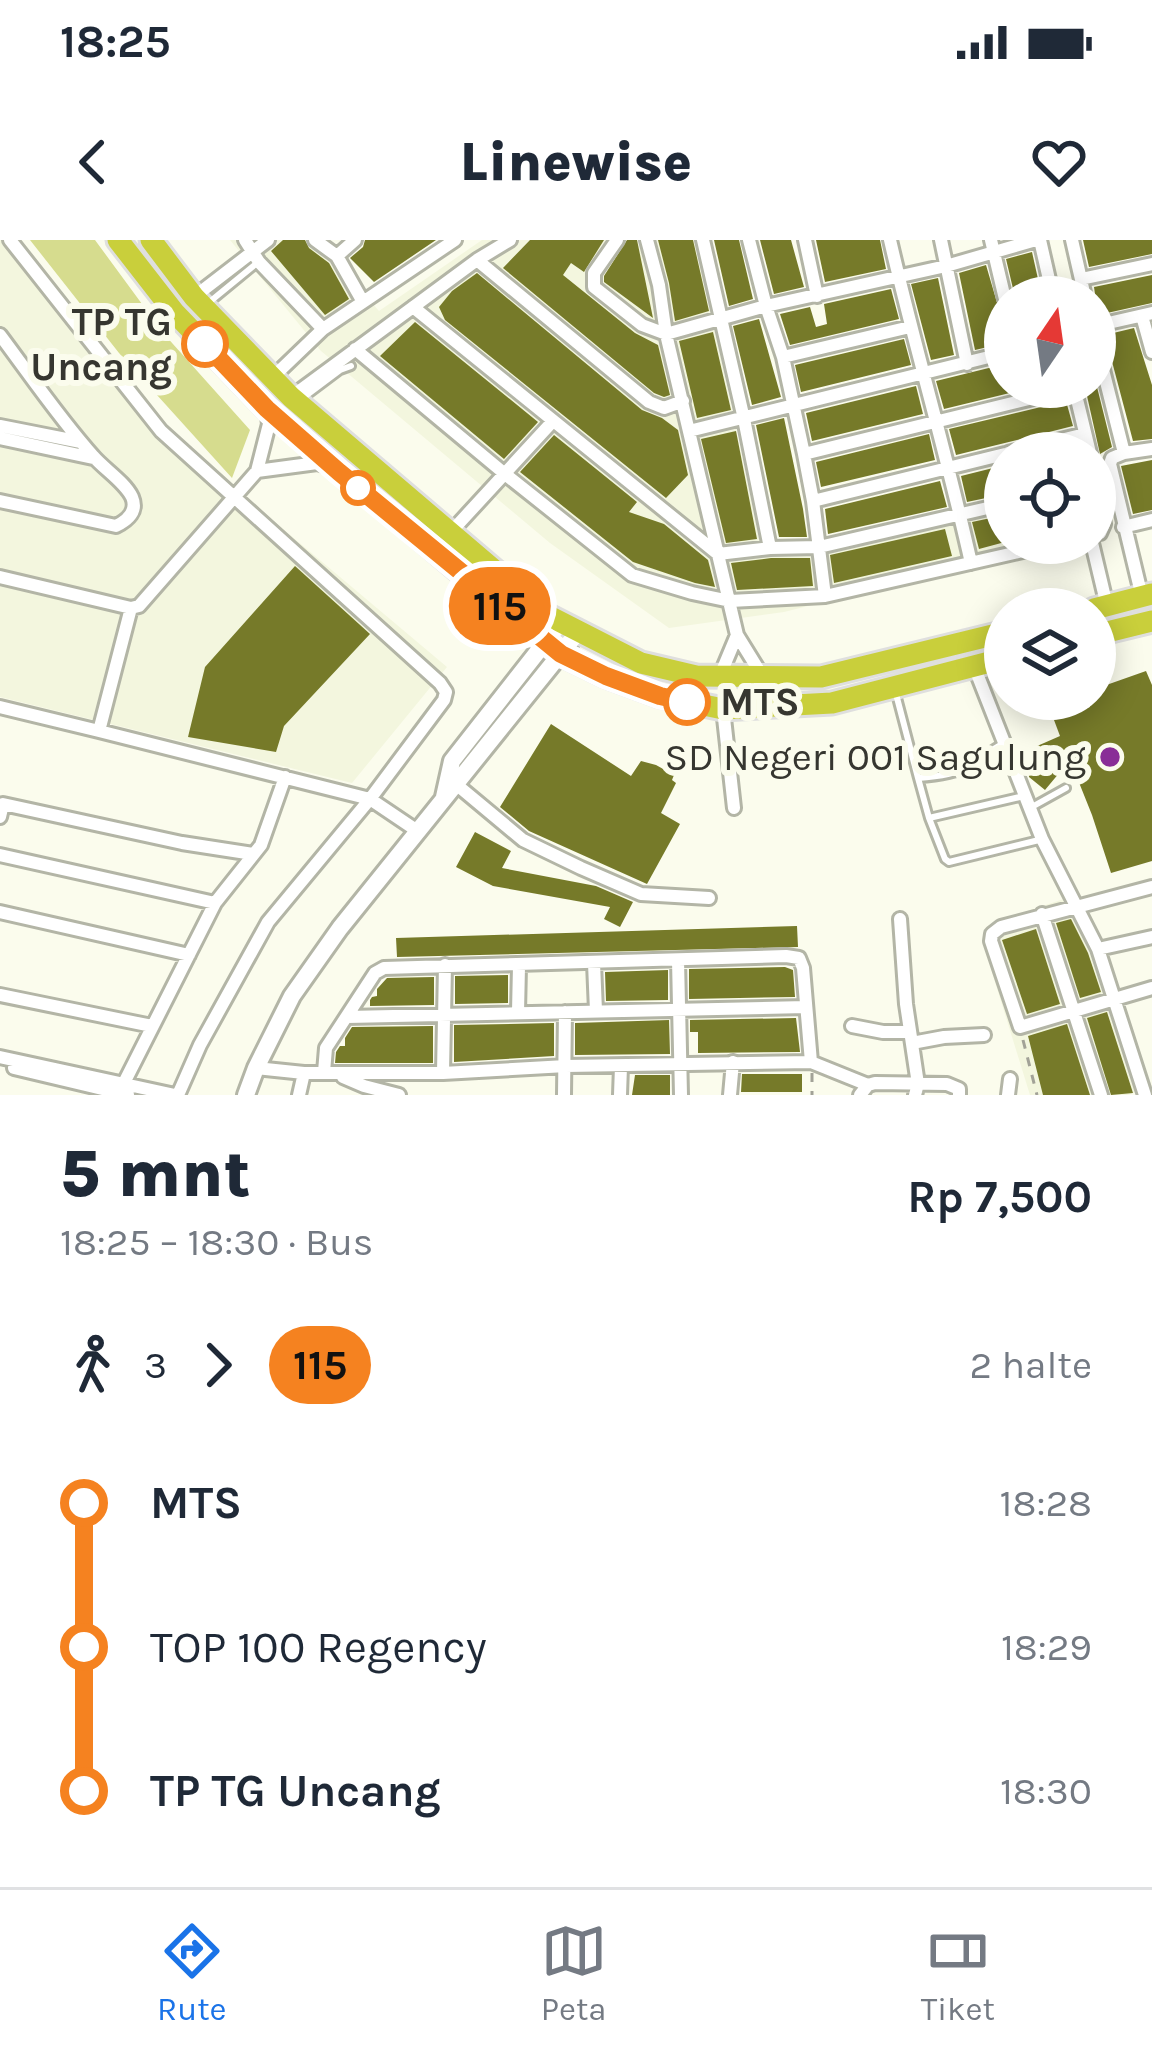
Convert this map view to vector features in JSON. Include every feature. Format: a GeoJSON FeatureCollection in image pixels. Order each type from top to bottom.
{"type":"FeatureCollection","features":[{"type":"Feature","properties":{"kind":"highway"},"geometry":{"type":"LineString","coordinates":[[118,240],[174,312],[267,409],[553,648],[606,676],[660,696],[724,709],[832,703],[984,663]]}},
{"type":"Feature","properties":{"kind":"highway"},"geometry":{"type":"LineString","coordinates":[[151,240],[294,399],[547,615],[641,663],[696,676],[820,676],[984,637]]}},
{"type":"Feature","properties":{"kind":"highway"},"geometry":{"type":"LineString","coordinates":[[1116,603],[1147,596]]}},
{"type":"Feature","properties":{"kind":"highway"},"geometry":{"type":"LineString","coordinates":[[1116,630],[1152,621]]}},
{"type":"Feature","properties":{"kind":"street"},"geometry":{"type":"LineString","coordinates":[[0,1061],[124,1091],[177,1095],[268,922],[370,799],[446,692],[160,431],[10,240]]}},
{"type":"Feature","properties":{"kind":"street"},"geometry":{"type":"LineString","coordinates":[[205,299],[268,240]]}},
{"type":"Feature","properties":{"kind":"street"},"geometry":{"type":"LineString","coordinates":[[315,240],[337,256],[363,302]]}},
{"type":"Feature","properties":{"kind":"street"},"geometry":{"type":"LineString","coordinates":[[337,256],[355,240]]}},
{"type":"Feature","properties":{"kind":"street"},"geometry":{"type":"LineString","coordinates":[[272,378],[323,329],[455,240]]}},
{"type":"Feature","properties":{"kind":"street"},"geometry":{"type":"LineString","coordinates":[[294,399],[510,240]]}},
{"type":"Feature","properties":{"kind":"street"},"geometry":{"type":"LineString","coordinates":[[617,240],[594,273],[594,286],[642,325],[666,334],[766,306],[946,266],[992,246],[1038,240],[1047,276]]}},
{"type":"Feature","properties":{"kind":"street"},"geometry":{"type":"LineString","coordinates":[[647,240],[737,634],[763,677]]}},
{"type":"Feature","properties":{"kind":"street"},"geometry":{"type":"LineString","coordinates":[[703,240],[770,548]]}},
{"type":"Feature","properties":{"kind":"street"},"geometry":{"type":"LineString","coordinates":[[749,240],[783,357],[804,454],[825,596]]}},
{"type":"Feature","properties":{"kind":"street"},"geometry":{"type":"LineString","coordinates":[[805,240],[817,296]]}},
{"type":"Feature","properties":{"kind":"street"},"geometry":{"type":"LineString","coordinates":[[890,240],[971,563]]}},
{"type":"Feature","properties":{"kind":"street"},"geometry":{"type":"LineString","coordinates":[[940,240],[968,364]]}},
{"type":"Feature","properties":{"kind":"street"},"geometry":{"type":"LineString","coordinates":[[1072,240],[1080,276]]}},
{"type":"Feature","properties":{"kind":"street"},"geometry":{"type":"LineString","coordinates":[[992,246],[999,276]]}},
{"type":"Feature","properties":{"kind":"street"},"geometry":{"type":"LineString","coordinates":[[252,251],[323,329]]}},
{"type":"Feature","properties":{"kind":"street"},"geometry":{"type":"LineString","coordinates":[[477,260],[649,402],[664,408],[683,401]]}},
{"type":"Feature","properties":{"kind":"street"},"geometry":{"type":"LineString","coordinates":[[1095,276],[1152,264]]}},
{"type":"Feature","properties":{"kind":"street"},"geometry":{"type":"LineString","coordinates":[[413,307],[718,554],[819,547],[984,509]]}},
{"type":"Feature","properties":{"kind":"street"},"geometry":{"type":"LineString","coordinates":[[1116,321],[1147,314],[1152,352]]}},
{"type":"Feature","properties":{"kind":"street"},"geometry":{"type":"LineString","coordinates":[[783,357],[910,327]]}},
{"type":"Feature","properties":{"kind":"street"},"geometry":{"type":"LineString","coordinates":[[0,335],[94,458],[131,494],[133,513],[116,526],[0,501]]}},
{"type":"Feature","properties":{"kind":"street"},"geometry":{"type":"LineString","coordinates":[[356,349],[632,574],[730,601],[825,596],[984,560]]}},
{"type":"Feature","properties":{"kind":"street"},"geometry":{"type":"LineString","coordinates":[[689,431],[984,359]]}},
{"type":"Feature","properties":{"kind":"street"},"geometry":{"type":"LineString","coordinates":[[0,362],[24,367]]}},
{"type":"Feature","properties":{"kind":"street"},"geometry":{"type":"LineString","coordinates":[[804,454],[991,408]]}},
{"type":"Feature","properties":{"kind":"street"},"geometry":{"type":"LineString","coordinates":[[1113,408],[1124,453]]}},
{"type":"Feature","properties":{"kind":"street"},"geometry":{"type":"LineString","coordinates":[[0,577],[131,608],[145,602],[257,471],[267,409]]}},
{"type":"Feature","properties":{"kind":"street"},"geometry":{"type":"LineString","coordinates":[[451,532],[553,421]]}},
{"type":"Feature","properties":{"kind":"street"},"geometry":{"type":"LineString","coordinates":[[0,426],[81,442]]}},
{"type":"Feature","properties":{"kind":"street"},"geometry":{"type":"LineString","coordinates":[[0,438],[94,458]]}},
{"type":"Feature","properties":{"kind":"street"},"geometry":{"type":"LineString","coordinates":[[1147,596],[1110,464],[1124,453],[1152,448]]}},
{"type":"Feature","properties":{"kind":"street"},"geometry":{"type":"LineString","coordinates":[[814,501],[984,458]]}},
{"type":"Feature","properties":{"kind":"street"},"geometry":{"type":"LineString","coordinates":[[257,471],[317,463],[339,472]]}},
{"type":"Feature","properties":{"kind":"street"},"geometry":{"type":"LineString","coordinates":[[1124,527],[1152,520]]}},
{"type":"Feature","properties":{"kind":"street"},"geometry":{"type":"LineString","coordinates":[[99,731],[131,608]]}},
{"type":"Feature","properties":{"kind":"street"},"geometry":{"type":"LineString","coordinates":[[442,804],[452,760],[570,627]]}},
{"type":"Feature","properties":{"kind":"street"},"geometry":{"type":"LineString","coordinates":[[719,677],[737,634]]}},
{"type":"Feature","properties":{"kind":"street"},"geometry":{"type":"LineString","coordinates":[[246,1095],[292,996],[340,928],[457,785],[553,648]]}},
{"type":"Feature","properties":{"kind":"street"},"geometry":{"type":"LineString","coordinates":[[974,666],[1042,839],[1098,949],[1148,1094]]}},
{"type":"Feature","properties":{"kind":"street"},"geometry":{"type":"LineString","coordinates":[[0,707],[370,799],[419,832]]}},
{"type":"Feature","properties":{"kind":"street"},"geometry":{"type":"LineString","coordinates":[[724,709],[734,808]]}},
{"type":"Feature","properties":{"kind":"street"},"geometry":{"type":"LineString","coordinates":[[124,1091],[215,903],[261,845],[285,777]]}},
{"type":"Feature","properties":{"kind":"street"},"geometry":{"type":"LineString","coordinates":[[457,785],[524,840],[581,868],[646,896],[709,898]]}},
{"type":"Feature","properties":{"kind":"street"},"geometry":{"type":"LineString","coordinates":[[0,817],[3,804],[253,854]]}},
{"type":"Feature","properties":{"kind":"street"},"geometry":{"type":"LineString","coordinates":[[0,855],[215,903]]}},
{"type":"Feature","properties":{"kind":"street"},"geometry":{"type":"LineString","coordinates":[[1152,887],[1042,914],[992,934],[1020,1027],[1152,988]]}},
{"type":"Feature","properties":{"kind":"street"},"geometry":{"type":"LineString","coordinates":[[0,912],[189,955]]}},
{"type":"Feature","properties":{"kind":"street"},"geometry":{"type":"LineString","coordinates":[[1042,914],[1101,1095]]}},
{"type":"Feature","properties":{"kind":"street"},"geometry":{"type":"LineString","coordinates":[[900,919],[916,1090]]}},
{"type":"Feature","properties":{"kind":"street"},"geometry":{"type":"LineString","coordinates":[[1098,949],[1152,938]]}},
{"type":"Feature","properties":{"kind":"street"},"geometry":{"type":"LineString","coordinates":[[398,1095],[330,1073],[322,1064],[326,1048],[379,970],[800,958],[811,1062]]}},
{"type":"Feature","properties":{"kind":"street"},"geometry":{"type":"LineString","coordinates":[[678,960],[681,1095]]}},
{"type":"Feature","properties":{"kind":"street"},"geometry":{"type":"LineString","coordinates":[[594,963],[596,1012]]}},
{"type":"Feature","properties":{"kind":"street"},"geometry":{"type":"LineString","coordinates":[[443,1073],[445,965]]}},
{"type":"Feature","properties":{"kind":"street"},"geometry":{"type":"LineString","coordinates":[[518,1012],[519,966]]}},
{"type":"Feature","properties":{"kind":"street"},"geometry":{"type":"LineString","coordinates":[[0,995],[152,1027]]}},
{"type":"Feature","properties":{"kind":"street"},"geometry":{"type":"LineString","coordinates":[[347,1017],[806,1007]]}},
{"type":"Feature","properties":{"kind":"street"},"geometry":{"type":"LineString","coordinates":[[564,1095],[565,1012]]}},
{"type":"Feature","properties":{"kind":"street"},"geometry":{"type":"LineString","coordinates":[[852,1026],[911,1037],[984,1035]]}},
{"type":"Feature","properties":{"kind":"street"},"geometry":{"type":"LineString","coordinates":[[256,1068],[304,1073],[443,1073],[682,1062],[811,1062],[864,1090],[954,1085],[959,1095]]}},
{"type":"Feature","properties":{"kind":"street"},"geometry":{"type":"LineString","coordinates":[[730,1095],[733,1062]]}},
{"type":"Feature","properties":{"kind":"street"},"geometry":{"type":"LineString","coordinates":[[620,1095],[621,1066]]}},
{"type":"Feature","properties":{"kind":"street"},"geometry":{"type":"LineString","coordinates":[[299,1095],[304,1073]]}},
{"type":"Feature","properties":{"kind":"street"},"geometry":{"type":"LineString","coordinates":[[1008,1095],[1010,1079]]}},
{"type":"Feature","properties":{"kind":"lane"},"geometry":{"type":"LineString","coordinates":[[205,299],[252,251]]}},
{"type":"Feature","properties":{"kind":"lane"},"geometry":{"type":"LineString","coordinates":[[294,399],[351,366]]}},
{"type":"Feature","properties":{"kind":"lane"},"geometry":{"type":"LineString","coordinates":[[895,687],[928,818],[945,860],[1042,839]]}},
{"type":"Feature","properties":{"kind":"lane"},"geometry":{"type":"LineString","coordinates":[[918,778],[961,771],[1006,742]]}},
{"type":"Feature","properties":{"kind":"lane"},"geometry":{"type":"LineString","coordinates":[[928,818],[1028,802],[1066,788]]}},
{"type":"Feature","properties":{"kind":"path"},"geometry":{"type":"LineString","coordinates":[[1020,1027],[1037,1095]]}},
{"type":"Feature","properties":{"kind":"path"},"geometry":{"type":"LineString","coordinates":[[811,1062],[812,1095]]}},
{"type":"Feature","properties":{"kind":"shaded area"},"geometry":{"type":"Polygon","coordinates":[[[0,240],[21,240],[168,426],[447,667],[352,783],[0,697],[0,240]]]}},
{"type":"Feature","properties":{"kind":"shaded area"},"geometry":{"type":"Polygon","coordinates":[[[230,240],[317,240],[379,311],[482,240],[696,240],[763,556],[830,549],[984,515],[984,562],[784,612],[669,628],[550,543],[321,351],[230,240]]]}},
{"type":"Feature","properties":{"kind":"shaded area"},"geometry":{"type":"Polygon","coordinates":[[[1079,894],[1152,1087],[1127,1095],[1030,1095],[991,969],[985,931],[997,921],[1079,894]]]}},
{"type":"Feature","properties":{"kind":"green space"},"geometry":{"type":"Polygon","coordinates":[[[30,240],[95,240],[164,334],[250,430],[232,478],[119,353],[30,240]]]}},
{"type":"Feature","properties":{"kind":"building"},"geometry":{"type":"Polygon","coordinates":[[[283,240],[305,240],[329,263],[349,299],[325,315],[271,251],[283,240]]]}},
{"type":"Feature","properties":{"kind":"building"},"geometry":{"type":"Polygon","coordinates":[[[365,240],[436,240],[374,282],[350,258],[365,240]]]}},
{"type":"Feature","properties":{"kind":"building"},"geometry":{"type":"Polygon","coordinates":[[[530,240],[604,240],[584,272],[571,263],[563,275],[635,333],[658,345],[670,395],[654,393],[503,268],[530,240]]]}},
{"type":"Feature","properties":{"kind":"building"},"geometry":{"type":"Polygon","coordinates":[[[627,240],[637,240],[653,318],[604,282],[627,240]]]}},
{"type":"Feature","properties":{"kind":"building"},"geometry":{"type":"Polygon","coordinates":[[[658,240],[693,240],[709,311],[675,321],[658,240]]]}},
{"type":"Feature","properties":{"kind":"building"},"geometry":{"type":"Polygon","coordinates":[[[714,240],[739,240],[753,299],[729,306],[714,240]]]}},
{"type":"Feature","properties":{"kind":"building"},"geometry":{"type":"Polygon","coordinates":[[[760,240],[791,240],[804,287],[774,294],[760,240]]]}},
{"type":"Feature","properties":{"kind":"building"},"geometry":{"type":"Polygon","coordinates":[[[816,240],[880,240],[886,269],[825,282],[816,240]]]}},
{"type":"Feature","properties":{"kind":"building"},"geometry":{"type":"Polygon","coordinates":[[[1083,240],[1152,240],[1152,254],[1089,267],[1083,240]]]}},
{"type":"Feature","properties":{"kind":"building"},"geometry":{"type":"Polygon","coordinates":[[[1032,252],[1037,276],[1010,276],[1006,259],[1032,252]]]}},
{"type":"Feature","properties":{"kind":"building"},"geometry":{"type":"Polygon","coordinates":[[[986,265],[984,348],[975,350],[959,273],[986,265]]]}},
{"type":"Feature","properties":{"kind":"building"},"geometry":{"type":"Polygon","coordinates":[[[477,273],[642,410],[678,430],[688,475],[666,498],[445,320],[439,307],[477,273]]]}},
{"type":"Feature","properties":{"kind":"building"},"geometry":{"type":"Polygon","coordinates":[[[1152,275],[1152,303],[1116,311],[1116,282],[1152,275]]]}},
{"type":"Feature","properties":{"kind":"building"},"geometry":{"type":"Polygon","coordinates":[[[938,278],[954,355],[931,360],[911,284],[938,278]]]}},
{"type":"Feature","properties":{"kind":"building"},"geometry":{"type":"Polygon","coordinates":[[[891,289],[899,319],[790,345],[780,314],[810,307],[816,327],[827,324],[824,304],[891,289]]]}},
{"type":"Feature","properties":{"kind":"building"},"geometry":{"type":"Polygon","coordinates":[[[759,319],[781,397],[752,405],[733,326],[759,319]]]}},
{"type":"Feature","properties":{"kind":"building"},"geometry":{"type":"Polygon","coordinates":[[[415,322],[538,422],[504,459],[380,356],[415,322]]]}},
{"type":"Feature","properties":{"kind":"building"},"geometry":{"type":"Polygon","coordinates":[[[1134,328],[1152,385],[1152,439],[1133,441],[1116,377],[1116,332],[1134,328]]]}},
{"type":"Feature","properties":{"kind":"building"},"geometry":{"type":"Polygon","coordinates":[[[713,332],[731,410],[697,418],[679,341],[713,332]]]}},
{"type":"Feature","properties":{"kind":"building"},"geometry":{"type":"Polygon","coordinates":[[[904,339],[911,365],[801,392],[795,365],[904,339]]]}},
{"type":"Feature","properties":{"kind":"building"},"geometry":{"type":"Polygon","coordinates":[[[984,369],[984,399],[944,409],[936,381],[984,369]]]}},
{"type":"Feature","properties":{"kind":"building"},"geometry":{"type":"Polygon","coordinates":[[[916,386],[923,414],[812,441],[806,413],[916,386]]]}},
{"type":"Feature","properties":{"kind":"building"},"geometry":{"type":"Polygon","coordinates":[[[1037,408],[1068,408],[1073,426],[1049,432],[984,432],[984,448],[956,455],[949,429],[1037,408]]]}},
{"type":"Feature","properties":{"kind":"building"},"geometry":{"type":"Polygon","coordinates":[[[1090,408],[1102,408],[1108,432],[1095,432],[1090,408]]]}},
{"type":"Feature","properties":{"kind":"building"},"geometry":{"type":"Polygon","coordinates":[[[784,418],[807,537],[779,537],[756,425],[784,418]]]}},
{"type":"Feature","properties":{"kind":"building"},"geometry":{"type":"Polygon","coordinates":[[[736,431],[757,539],[726,543],[701,439],[736,431]]]}},
{"type":"Feature","properties":{"kind":"building"},"geometry":{"type":"Polygon","coordinates":[[[929,434],[935,460],[821,487],[816,462],[929,434]]]}},
{"type":"Feature","properties":{"kind":"building"},"geometry":{"type":"Polygon","coordinates":[[[554,435],[637,502],[629,512],[664,524],[708,560],[715,587],[633,562],[520,472],[554,435]]]}},
{"type":"Feature","properties":{"kind":"building"},"geometry":{"type":"Polygon","coordinates":[[[1152,460],[1152,510],[1133,514],[1121,466],[1152,460]]]}},
{"type":"Feature","properties":{"kind":"building"},"geometry":{"type":"Polygon","coordinates":[[[984,470],[984,498],[967,502],[961,476],[984,470]]]}},
{"type":"Feature","properties":{"kind":"building"},"geometry":{"type":"Polygon","coordinates":[[[940,481],[947,507],[828,534],[825,509],[940,481]]]}},
{"type":"Feature","properties":{"kind":"building"},"geometry":{"type":"Polygon","coordinates":[[[984,519],[984,548],[979,549],[972,522],[984,519]]]}},
{"type":"Feature","properties":{"kind":"building"},"geometry":{"type":"Polygon","coordinates":[[[945,529],[952,556],[834,583],[830,555],[945,529]]]}},
{"type":"Feature","properties":{"kind":"building"},"geometry":{"type":"Polygon","coordinates":[[[810,558],[813,586],[737,590],[731,563],[810,558]]]}},
{"type":"Feature","properties":{"kind":"building"},"geometry":{"type":"Polygon","coordinates":[[[295,566],[370,634],[284,726],[276,752],[188,737],[205,667],[295,566]]]}},
{"type":"Feature","properties":{"kind":"building","name":"SD Negeri 001 Sagulung"},"geometry":{"type":"Polygon","coordinates":[[[1146,671],[1152,685],[1152,861],[1111,873],[1070,760],[1045,790],[1029,777],[1028,750],[1060,736],[1054,720],[1116,720],[1116,682],[1146,671]]]}},
{"type":"Feature","properties":{"kind":"building"},"geometry":{"type":"Polygon","coordinates":[[[551,724],[631,776],[641,761],[674,775],[676,783],[661,813],[680,824],[647,884],[529,831],[500,807],[551,724]]]}},
{"type":"Feature","properties":{"kind":"building"},"geometry":{"type":"Polygon","coordinates":[[[475,832],[511,851],[502,868],[596,886],[633,902],[620,927],[604,919],[610,907],[493,886],[456,867],[475,832]]]}},
{"type":"Feature","properties":{"kind":"building"},"geometry":{"type":"Polygon","coordinates":[[[1071,919],[1101,992],[1080,998],[1056,923],[1071,919]]]}},
{"type":"Feature","properties":{"kind":"building"},"geometry":{"type":"Polygon","coordinates":[[[797,926],[798,947],[397,957],[396,938],[797,926]]]}},
{"type":"Feature","properties":{"kind":"building"},"geometry":{"type":"Polygon","coordinates":[[[1036,929],[1060,1004],[1027,1014],[1002,940],[1036,929]]]}},
{"type":"Feature","properties":{"kind":"building"},"geometry":{"type":"Polygon","coordinates":[[[689,969],[793,970],[795,997],[689,999],[689,969]]]}},
{"type":"Feature","properties":{"kind":"building"},"geometry":{"type":"Polygon","coordinates":[[[668,970],[668,1000],[606,1001],[605,972],[668,970]]]}},
{"type":"Feature","properties":{"kind":"building"},"geometry":{"type":"Polygon","coordinates":[[[508,975],[508,1003],[455,1004],[455,976],[508,975]]]}},
{"type":"Feature","properties":{"kind":"building"},"geometry":{"type":"Polygon","coordinates":[[[434,977],[434,1005],[370,1006],[387,978],[434,977]]]}},
{"type":"Feature","properties":{"kind":"building"},"geometry":{"type":"Polygon","coordinates":[[[1107,1012],[1133,1093],[1111,1095],[1087,1018],[1107,1012]]]}},
{"type":"Feature","properties":{"kind":"building"},"geometry":{"type":"Polygon","coordinates":[[[796,1018],[800,1052],[698,1053],[698,1032],[690,1032],[690,1020],[796,1018]]]}},
{"type":"Feature","properties":{"kind":"building"},"geometry":{"type":"Polygon","coordinates":[[[669,1020],[670,1054],[575,1055],[575,1023],[669,1020]]]}},
{"type":"Feature","properties":{"kind":"building"},"geometry":{"type":"Polygon","coordinates":[[[554,1023],[554,1056],[454,1062],[454,1025],[554,1023]]]}},
{"type":"Feature","properties":{"kind":"building"},"geometry":{"type":"Polygon","coordinates":[[[1067,1024],[1090,1095],[1043,1095],[1028,1036],[1067,1024]]]}},
{"type":"Feature","properties":{"kind":"building"},"geometry":{"type":"Polygon","coordinates":[[[433,1026],[433,1063],[335,1063],[336,1052],[345,1046],[352,1027],[433,1026]]]}},
{"type":"Feature","properties":{"kind":"building"},"geometry":{"type":"Polygon","coordinates":[[[742,1074],[802,1074],[802,1092],[741,1092],[742,1074]]]}},
{"type":"Feature","properties":{"kind":"building"},"geometry":{"type":"Polygon","coordinates":[[[635,1075],[670,1075],[670,1095],[632,1095],[635,1075]]]}},
{"type":"Feature","properties":{"kind":"bus line","name":"115"},"geometry":{"type":"LineString","coordinates":[[205,344],[267,409],[339,472],[561,654],[606,676],[687,702]]}},
{"type":"Feature","properties":{"kind":"place","name":"TP TG Uncang"},"geometry":{"type":"Point","coordinates":[205,344]}},
{"type":"Feature","properties":{"kind":"place","name":"MTS"},"geometry":{"type":"Point","coordinates":[687,702]}},
{"type":"Feature","properties":{"kind":"place","name":"SD Negeri 001 Sagulung"},"geometry":{"type":"Point","coordinates":[1110,757]}}]}
